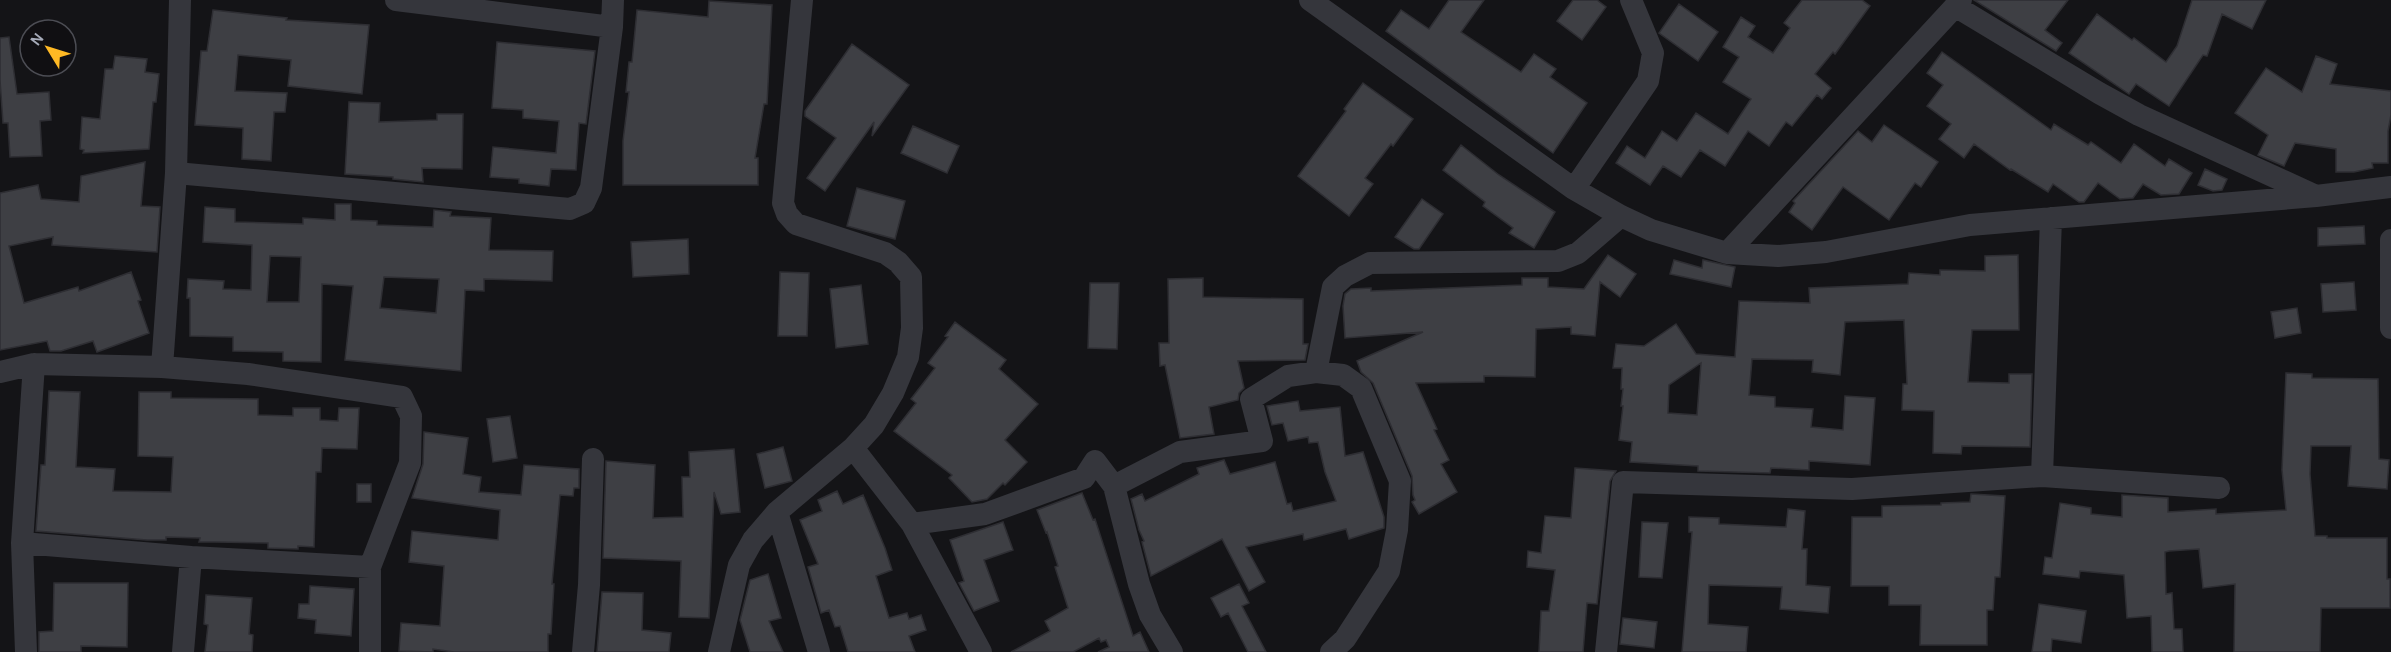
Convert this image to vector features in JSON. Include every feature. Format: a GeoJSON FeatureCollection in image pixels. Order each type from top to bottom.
{"type":"FeatureCollection","features":[{"type":"Feature","properties":{"kind":"street"},"geometry":{"type":"LineString","coordinates":[[162,367],[176,173],[180,0]]}},
{"type":"Feature","properties":{"kind":"street"},"geometry":{"type":"LineString","coordinates":[[396,0],[612,27]]}},
{"type":"Feature","properties":{"kind":"street"},"geometry":{"type":"LineString","coordinates":[[176,173],[570,209],[584,203],[591,188],[612,27],[613,0]]}},
{"type":"Feature","properties":{"kind":"street"},"geometry":{"type":"LineString","coordinates":[[720,652],[739,565],[753,540],[777,512],[853,448],[874,425],[893,393],[908,357],[912,328],[911,277],[898,262],[885,253],[796,224],[787,214],[783,203],[802,0]]}},
{"type":"Feature","properties":{"kind":"street"},"geometry":{"type":"LineString","coordinates":[[1310,0],[1574,189],[1621,216],[1684,242],[1727,253],[1778,256],[1826,252],[1970,225],[2316,196],[2391,187]]}},
{"type":"Feature","properties":{"kind":"street"},"geometry":{"type":"LineString","coordinates":[[1574,189],[1648,81],[1653,52],[1631,0]]}},
{"type":"Feature","properties":{"kind":"street"},"geometry":{"type":"LineString","coordinates":[[1727,253],[1958,3],[2099,93],[2139,115],[2316,196]]}},
{"type":"Feature","properties":{"kind":"street"},"geometry":{"type":"LineString","coordinates":[[1316,372],[1333,287],[1345,276],[1370,263],[1558,261],[1578,253],[1621,216]]}},
{"type":"Feature","properties":{"kind":"street"},"geometry":{"type":"LineString","coordinates":[[2042,476],[2051,218]]}},
{"type":"Feature","properties":{"kind":"street"},"geometry":{"type":"LineString","coordinates":[[2391,240],[2391,328]]}},
{"type":"Feature","properties":{"kind":"street"},"geometry":{"type":"LineString","coordinates":[[26,652],[22,543],[34,364]]}},
{"type":"Feature","properties":{"kind":"street"},"geometry":{"type":"LineString","coordinates":[[0,372],[34,364],[162,367],[248,374],[402,398],[411,417],[410,463],[370,567],[370,652]]}},
{"type":"Feature","properties":{"kind":"street"},"geometry":{"type":"LineString","coordinates":[[1114,486],[1180,452],[1262,441],[1251,399],[1288,376],[1316,372],[1343,375],[1361,388],[1400,481],[1397,530],[1389,571],[1345,639],[1331,652]]}},
{"type":"Feature","properties":{"kind":"street"},"geometry":{"type":"LineString","coordinates":[[853,448],[912,524],[981,652]]}},
{"type":"Feature","properties":{"kind":"street"},"geometry":{"type":"LineString","coordinates":[[583,652],[589,585],[593,459]]}},
{"type":"Feature","properties":{"kind":"street"},"geometry":{"type":"LineString","coordinates":[[912,524],[985,514],[1084,478],[1095,462],[1114,486],[1139,584],[1150,615],[1172,652]]}},
{"type":"Feature","properties":{"kind":"street"},"geometry":{"type":"LineString","coordinates":[[1606,652],[1623,482],[1852,489],[2042,476],[2220,488]]}},
{"type":"Feature","properties":{"kind":"street"},"geometry":{"type":"LineString","coordinates":[[777,512],[819,652]]}},
{"type":"Feature","properties":{"kind":"street"},"geometry":{"type":"LineString","coordinates":[[22,543],[370,567]]}},
{"type":"Feature","properties":{"kind":"street"},"geometry":{"type":"LineString","coordinates":[[183,652],[191,556]]}},
{"type":"Feature","properties":{"kind":"building"},"geometry":{"type":"Polygon","coordinates":[[[1449,0],[1484,0],[1461,32],[1521,72],[1534,54],[1556,69],[1550,77],[1587,103],[1553,153],[1386,31],[1401,10],[1429,29],[1449,0]]]}},
{"type":"Feature","properties":{"kind":"building"},"geometry":{"type":"Polygon","coordinates":[[[1573,0],[1597,0],[1606,7],[1582,40],[1557,21],[1573,0]]]}},
{"type":"Feature","properties":{"kind":"building"},"geometry":{"type":"Polygon","coordinates":[[[1802,0],[1862,0],[1870,6],[1835,54],[1833,52],[1815,74],[1831,88],[1822,99],[1817,95],[1792,126],[1786,122],[1769,146],[1748,131],[1725,166],[1700,150],[1681,177],[1663,166],[1650,185],[1616,163],[1627,146],[1645,158],[1662,131],[1677,141],[1696,113],[1728,134],[1751,99],[1723,82],[1739,57],[1723,47],[1741,17],[1755,26],[1748,37],[1773,53],[1790,28],[1784,23],[1802,0]]]}},
{"type":"Feature","properties":{"kind":"building"},"geometry":{"type":"Polygon","coordinates":[[[1974,0],[2068,0],[2045,30],[2062,43],[2056,51],[1974,0]]]}},
{"type":"Feature","properties":{"kind":"building"},"geometry":{"type":"Polygon","coordinates":[[[2192,0],[2266,0],[2252,29],[2222,14],[2207,56],[2203,55],[2169,106],[2136,84],[2129,94],[2069,53],[2097,14],[2166,62],[2177,46],[2192,0]]]}},
{"type":"Feature","properties":{"kind":"building"},"geometry":{"type":"Polygon","coordinates":[[[709,1],[772,5],[767,104],[764,104],[755,158],[758,158],[758,185],[623,185],[623,141],[629,92],[626,92],[629,62],[632,62],[637,10],[708,17],[709,1]]]}},
{"type":"Feature","properties":{"kind":"building"},"geometry":{"type":"Polygon","coordinates":[[[1679,4],[1718,32],[1698,61],[1659,33],[1679,4]]]}},
{"type":"Feature","properties":{"kind":"building"},"geometry":{"type":"Polygon","coordinates":[[[213,10],[287,18],[286,20],[369,25],[362,94],[288,86],[291,60],[238,55],[235,91],[287,93],[285,112],[274,112],[271,161],[242,159],[243,128],[195,125],[201,51],[207,51],[213,10]]]}},
{"type":"Feature","properties":{"kind":"building"},"geometry":{"type":"Polygon","coordinates":[[[9,37],[17,94],[49,92],[51,120],[40,121],[42,156],[10,157],[8,123],[3,123],[0,80],[0,38],[9,37]]]}},
{"type":"Feature","properties":{"kind":"building"},"geometry":{"type":"Polygon","coordinates":[[[497,42],[595,51],[586,124],[579,123],[576,170],[551,169],[549,186],[519,183],[519,179],[490,177],[493,147],[556,153],[559,121],[523,118],[523,110],[492,108],[497,42]]]}},
{"type":"Feature","properties":{"kind":"building"},"geometry":{"type":"Polygon","coordinates":[[[852,44],[909,85],[872,136],[874,122],[825,191],[807,178],[836,138],[805,116],[805,111],[852,44]]]}},
{"type":"Feature","properties":{"kind":"building"},"geometry":{"type":"Polygon","coordinates":[[[1942,52],[2051,130],[2054,124],[2088,145],[2091,142],[2121,163],[2134,144],[2165,166],[2169,159],[2192,173],[2179,194],[2161,195],[2143,184],[2133,198],[2120,199],[2098,183],[2084,202],[2079,202],[2053,184],[2048,192],[2010,170],[1974,144],[1964,158],[1939,139],[1951,124],[1927,106],[1943,85],[1927,73],[1942,52]]]}},
{"type":"Feature","properties":{"kind":"building"},"geometry":{"type":"Polygon","coordinates":[[[115,56],[147,59],[145,72],[159,74],[156,102],[153,102],[149,149],[83,153],[84,150],[80,149],[82,117],[100,119],[105,69],[113,69],[115,56]]]}},
{"type":"Feature","properties":{"kind":"building"},"geometry":{"type":"Polygon","coordinates":[[[2316,56],[2337,64],[2330,84],[2391,91],[2388,163],[2372,163],[2373,168],[2354,172],[2336,172],[2336,149],[2295,143],[2284,166],[2258,155],[2268,135],[2235,113],[2266,68],[2302,92],[2316,56]]]}},
{"type":"Feature","properties":{"kind":"building"},"geometry":{"type":"Polygon","coordinates":[[[1363,83],[1413,119],[1365,178],[1373,184],[1349,216],[1298,176],[1346,111],[1344,109],[1363,83]]]}},
{"type":"Feature","properties":{"kind":"building"},"geometry":{"type":"Polygon","coordinates":[[[349,102],[380,103],[379,122],[437,120],[437,114],[463,114],[462,169],[422,168],[423,182],[393,179],[393,177],[345,174],[349,102]]]}},
{"type":"Feature","properties":{"kind":"building"},"geometry":{"type":"Polygon","coordinates":[[[1884,125],[1938,162],[1921,187],[1915,183],[1889,220],[1843,187],[1812,230],[1789,212],[1795,203],[1793,201],[1858,131],[1872,142],[1884,125]]]}},
{"type":"Feature","properties":{"kind":"building"},"geometry":{"type":"Polygon","coordinates":[[[913,126],[959,146],[947,173],[901,153],[913,126]]]}},
{"type":"Feature","properties":{"kind":"building"},"geometry":{"type":"Polygon","coordinates":[[[1461,145],[1499,175],[1555,212],[1534,248],[1509,233],[1513,228],[1483,206],[1485,202],[1443,170],[1461,145]]]}},
{"type":"Feature","properties":{"kind":"building"},"geometry":{"type":"Polygon","coordinates":[[[145,162],[141,206],[160,207],[157,252],[52,245],[53,237],[9,246],[24,303],[78,287],[79,291],[131,272],[149,333],[97,352],[93,341],[61,351],[50,351],[47,341],[0,350],[0,193],[38,185],[41,199],[79,202],[81,176],[145,162]]]}},
{"type":"Feature","properties":{"kind":"building"},"geometry":{"type":"Polygon","coordinates":[[[2205,169],[2227,179],[2222,190],[2213,191],[2198,185],[2205,169]]]}},
{"type":"Feature","properties":{"kind":"building"},"geometry":{"type":"Polygon","coordinates":[[[857,188],[905,201],[895,239],[847,226],[857,188]]]}},
{"type":"Feature","properties":{"kind":"building"},"geometry":{"type":"Polygon","coordinates":[[[1422,199],[1443,214],[1419,249],[1414,249],[1395,237],[1422,199]]]}},
{"type":"Feature","properties":{"kind":"building"},"geometry":{"type":"Polygon","coordinates":[[[335,204],[351,204],[351,220],[377,221],[377,225],[433,227],[434,210],[451,212],[450,216],[491,218],[489,250],[553,251],[552,281],[484,279],[484,291],[465,290],[461,371],[345,360],[353,286],[322,284],[321,362],[283,361],[283,352],[233,351],[233,337],[190,336],[188,279],[224,281],[223,289],[251,290],[252,245],[203,242],[205,207],[235,209],[235,222],[303,224],[303,218],[335,220],[335,204]],[[270,256],[267,302],[299,302],[301,257],[270,256]],[[384,277],[380,308],[436,313],[439,279],[384,277]]]}},
{"type":"Feature","properties":{"kind":"building"},"geometry":{"type":"Polygon","coordinates":[[[2364,226],[2365,244],[2318,246],[2318,228],[2364,226]]]}},
{"type":"Feature","properties":{"kind":"building"},"geometry":{"type":"Polygon","coordinates":[[[688,239],[689,274],[633,277],[631,242],[688,239]]]}},
{"type":"Feature","properties":{"kind":"building"},"geometry":{"type":"Polygon","coordinates":[[[1608,255],[1636,274],[1620,297],[1600,282],[1595,336],[1571,334],[1571,327],[1536,329],[1535,377],[1484,376],[1484,382],[1416,383],[1437,429],[1434,430],[1449,460],[1441,464],[1457,492],[1419,514],[1412,502],[1415,500],[1412,476],[1373,383],[1361,372],[1357,361],[1423,332],[1345,338],[1343,306],[1345,294],[1351,289],[1371,288],[1371,291],[1522,285],[1522,278],[1548,278],[1548,287],[1584,289],[1608,255]]]}},
{"type":"Feature","properties":{"kind":"building"},"geometry":{"type":"Polygon","coordinates":[[[2018,255],[2019,330],[1972,330],[1968,382],[2009,383],[2009,374],[2032,374],[2030,447],[1962,446],[1961,454],[1933,453],[1934,411],[1902,410],[1903,384],[1907,384],[1904,320],[1845,322],[1840,375],[1812,372],[1813,360],[1752,359],[1749,395],[1775,397],[1775,407],[1813,409],[1811,427],[1843,430],[1845,396],[1875,398],[1870,465],[1809,461],[1809,470],[1771,468],[1770,473],[1698,471],[1698,466],[1630,462],[1632,442],[1619,440],[1623,389],[1621,389],[1622,368],[1613,368],[1616,344],[1644,346],[1676,324],[1696,354],[1735,357],[1739,301],[1810,303],[1809,288],[1908,284],[1909,273],[1940,275],[1940,270],[1985,271],[1985,256],[2018,255]],[[1701,363],[1669,385],[1668,413],[1697,415],[1701,363]]]}},
{"type":"Feature","properties":{"kind":"building"},"geometry":{"type":"Polygon","coordinates":[[[1674,260],[1702,268],[1703,260],[1735,267],[1731,287],[1670,274],[1674,260]]]}},
{"type":"Feature","properties":{"kind":"building"},"geometry":{"type":"Polygon","coordinates":[[[780,272],[809,273],[807,336],[778,336],[780,272]]]}},
{"type":"Feature","properties":{"kind":"building"},"geometry":{"type":"Polygon","coordinates":[[[1203,278],[1203,297],[1303,299],[1303,344],[1308,344],[1305,360],[1238,361],[1244,388],[1239,393],[1238,400],[1209,407],[1214,434],[1180,438],[1165,365],[1160,366],[1159,343],[1169,343],[1168,279],[1203,278]]]}},
{"type":"Feature","properties":{"kind":"building"},"geometry":{"type":"Polygon","coordinates":[[[2354,282],[2356,310],[2323,312],[2321,284],[2354,282]]]}},
{"type":"Feature","properties":{"kind":"building"},"geometry":{"type":"Polygon","coordinates":[[[1090,283],[1119,283],[1117,349],[1088,348],[1090,283]]]}},
{"type":"Feature","properties":{"kind":"building"},"geometry":{"type":"Polygon","coordinates":[[[861,285],[868,344],[836,348],[830,289],[861,285]]]}},
{"type":"Feature","properties":{"kind":"building"},"geometry":{"type":"Polygon","coordinates":[[[2297,308],[2301,333],[2275,338],[2271,312],[2297,308]]]}},
{"type":"Feature","properties":{"kind":"building"},"geometry":{"type":"Polygon","coordinates":[[[955,322],[1006,360],[999,369],[1038,404],[1005,440],[1027,462],[1005,485],[1003,483],[987,499],[972,502],[949,478],[952,475],[894,431],[916,403],[911,399],[935,368],[928,363],[948,337],[945,336],[955,322]]]}},
{"type":"Feature","properties":{"kind":"building"},"geometry":{"type":"Polygon","coordinates":[[[2286,373],[2312,374],[2312,378],[2378,379],[2379,459],[2389,460],[2387,489],[2348,486],[2351,446],[2311,446],[2310,474],[2315,536],[2387,538],[2390,608],[2321,608],[2320,652],[2234,652],[2235,584],[2203,588],[2199,549],[2169,551],[2165,552],[2166,594],[2172,593],[2174,629],[2182,629],[2183,652],[2152,652],[2151,616],[2127,618],[2124,575],[2080,571],[2079,578],[2043,574],[2045,557],[2052,558],[2060,503],[2091,508],[2091,514],[2122,517],[2122,495],[2168,498],[2168,512],[2216,509],[2216,514],[2286,510],[2282,470],[2286,373]]]}},
{"type":"Feature","properties":{"kind":"building"},"geometry":{"type":"Polygon","coordinates":[[[49,391],[80,392],[76,467],[115,469],[113,491],[171,492],[173,457],[138,456],[139,392],[171,392],[171,398],[258,399],[258,415],[293,416],[293,408],[320,408],[320,420],[338,421],[339,408],[359,408],[357,449],[322,448],[321,472],[316,472],[314,547],[268,548],[268,543],[199,542],[200,538],[166,537],[166,540],[147,540],[36,531],[41,465],[45,465],[49,391]]]}},
{"type":"Feature","properties":{"kind":"building"},"geometry":{"type":"Polygon","coordinates":[[[1298,401],[1300,411],[1340,407],[1345,456],[1363,452],[1384,517],[1384,528],[1349,539],[1346,529],[1304,540],[1303,534],[1246,547],[1265,582],[1249,591],[1222,539],[1151,576],[1142,542],[1144,541],[1131,499],[1142,494],[1145,501],[1199,474],[1197,468],[1224,460],[1230,474],[1275,462],[1287,504],[1291,503],[1293,511],[1336,501],[1325,472],[1318,442],[1309,443],[1308,437],[1288,441],[1283,423],[1272,425],[1267,406],[1298,401]]]}},
{"type":"Feature","properties":{"kind":"building"},"geometry":{"type":"Polygon","coordinates":[[[510,416],[517,458],[493,462],[487,419],[510,416]]]}},
{"type":"Feature","properties":{"kind":"building"},"geometry":{"type":"Polygon","coordinates":[[[424,432],[468,438],[463,474],[481,477],[479,492],[521,495],[524,465],[579,469],[579,488],[574,488],[573,496],[560,495],[548,652],[454,652],[433,649],[433,652],[399,651],[401,623],[440,626],[444,566],[409,562],[412,531],[498,540],[500,510],[412,498],[423,464],[424,432]]]}},
{"type":"Feature","properties":{"kind":"building"},"geometry":{"type":"Polygon","coordinates":[[[783,447],[792,481],[765,488],[757,454],[783,447]]]}},
{"type":"Feature","properties":{"kind":"building"},"geometry":{"type":"Polygon","coordinates":[[[734,449],[740,512],[721,514],[714,492],[709,618],[679,617],[681,561],[603,558],[606,461],[655,465],[653,518],[683,517],[682,477],[690,477],[689,452],[734,449]]]}},
{"type":"Feature","properties":{"kind":"building"},"geometry":{"type":"Polygon","coordinates":[[[1575,468],[1616,471],[1610,481],[1597,604],[1587,603],[1583,652],[1539,652],[1541,611],[1549,611],[1555,570],[1527,567],[1528,551],[1541,553],[1545,516],[1571,518],[1575,468]]]}},
{"type":"Feature","properties":{"kind":"building"},"geometry":{"type":"Polygon","coordinates":[[[357,484],[371,484],[371,502],[357,502],[357,484]]]}},
{"type":"Feature","properties":{"kind":"building"},"geometry":{"type":"Polygon","coordinates":[[[837,491],[843,504],[863,495],[892,570],[876,576],[889,618],[907,613],[909,619],[921,615],[926,630],[909,636],[915,652],[848,652],[840,626],[835,627],[829,610],[821,613],[808,567],[818,564],[800,520],[822,511],[818,500],[837,491]]]}},
{"type":"Feature","properties":{"kind":"building"},"geometry":{"type":"Polygon","coordinates":[[[1082,493],[1093,520],[1095,519],[1133,636],[1140,632],[1149,652],[1098,652],[1109,647],[1106,640],[1101,642],[1099,638],[1073,652],[1011,652],[1050,631],[1045,621],[1068,608],[1055,567],[1058,566],[1037,510],[1082,493]]]}},
{"type":"Feature","properties":{"kind":"building"},"geometry":{"type":"Polygon","coordinates":[[[1971,494],[2005,496],[2000,577],[1995,577],[1993,610],[1987,610],[1987,645],[1920,645],[1921,605],[1889,605],[1889,586],[1851,586],[1852,517],[1882,517],[1882,506],[1970,502],[1971,494]]]}},
{"type":"Feature","properties":{"kind":"building"},"geometry":{"type":"Polygon","coordinates":[[[1788,509],[1805,511],[1802,549],[1807,549],[1806,585],[1830,587],[1828,613],[1780,609],[1782,587],[1709,585],[1708,624],[1748,627],[1746,652],[1682,652],[1692,532],[1689,532],[1689,517],[1719,518],[1719,524],[1786,527],[1788,509]]]}},
{"type":"Feature","properties":{"kind":"building"},"geometry":{"type":"Polygon","coordinates":[[[1003,522],[1013,550],[984,560],[999,601],[974,611],[959,583],[964,581],[950,540],[1003,522]]]}},
{"type":"Feature","properties":{"kind":"building"},"geometry":{"type":"Polygon","coordinates":[[[1642,522],[1668,523],[1662,578],[1639,577],[1642,522]]]}},
{"type":"Feature","properties":{"kind":"building"},"geometry":{"type":"Polygon","coordinates":[[[768,574],[781,618],[769,621],[783,652],[750,652],[740,620],[750,580],[768,574]]]}},
{"type":"Feature","properties":{"kind":"building"},"geometry":{"type":"Polygon","coordinates":[[[54,583],[128,583],[127,647],[81,646],[81,652],[39,652],[39,632],[53,631],[54,583]]]}},
{"type":"Feature","properties":{"kind":"building"},"geometry":{"type":"Polygon","coordinates":[[[1239,584],[1249,603],[1242,606],[1266,652],[1248,652],[1228,613],[1221,617],[1211,598],[1239,584]]]}},
{"type":"Feature","properties":{"kind":"building"},"geometry":{"type":"Polygon","coordinates":[[[310,586],[354,589],[351,636],[315,633],[316,620],[298,618],[299,604],[309,604],[310,586]]]}},
{"type":"Feature","properties":{"kind":"building"},"geometry":{"type":"Polygon","coordinates":[[[602,592],[643,593],[642,630],[671,633],[669,652],[597,652],[602,592]]]}},
{"type":"Feature","properties":{"kind":"building"},"geometry":{"type":"Polygon","coordinates":[[[206,595],[252,598],[249,634],[253,635],[252,652],[205,652],[208,625],[204,624],[206,595]]]}},
{"type":"Feature","properties":{"kind":"building"},"geometry":{"type":"Polygon","coordinates":[[[2039,604],[2086,611],[2081,643],[2052,639],[2051,652],[2032,652],[2039,604]]]}},
{"type":"Feature","properties":{"kind":"building"},"geometry":{"type":"Polygon","coordinates":[[[1623,618],[1657,622],[1654,648],[1620,644],[1623,618]]]}}]}
